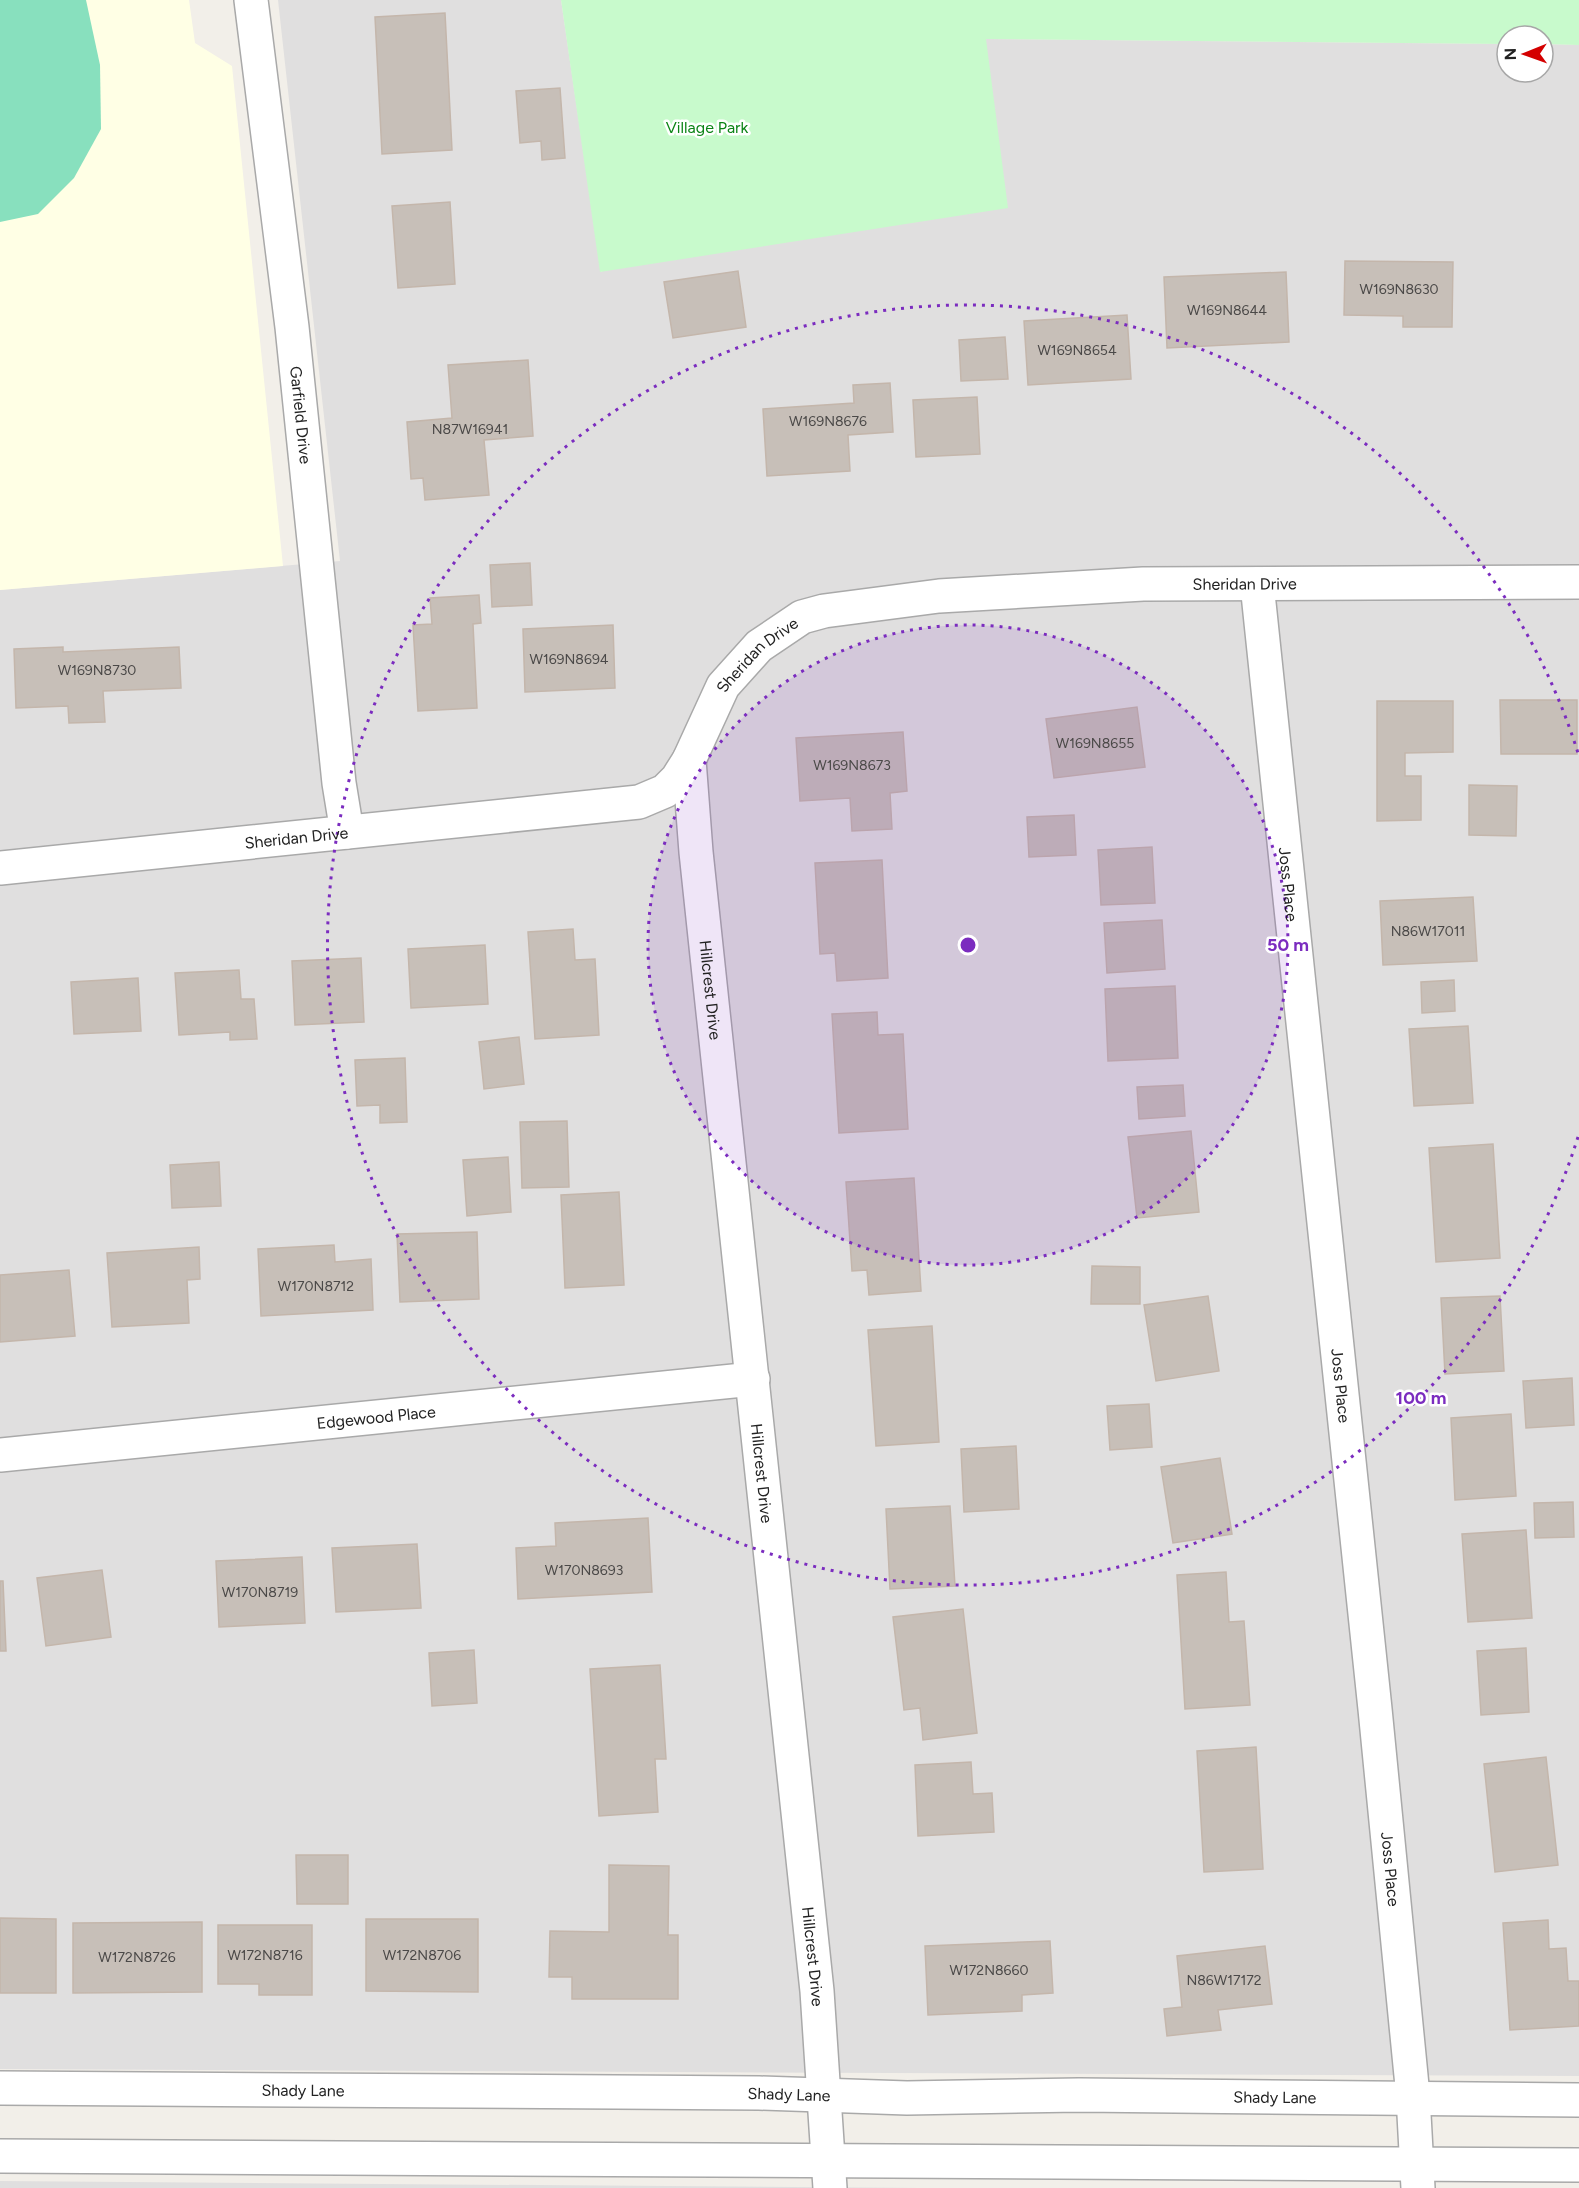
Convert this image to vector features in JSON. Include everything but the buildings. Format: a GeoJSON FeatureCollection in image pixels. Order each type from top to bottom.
{"type":"FeatureCollection","features":[{"type":"Feature","properties":{"kind":"street","name":"Garfield Drive"},"geometry":{"type":"LineString","coordinates":[[250,0],[292,327],[339,783],[347,832]]}},
{"type":"Feature","properties":{"kind":"street","name":"Sheridan Drive"},"geometry":{"type":"LineString","coordinates":[[0,868],[639,802],[665,791],[677,779],[689,760],[723,686],[759,646],[802,617],[866,603],[939,596],[1143,584],[1579,582]]}},
{"type":"Feature","properties":{"kind":"street","name":"Joss Place"},"geometry":{"type":"LineString","coordinates":[[1257,584],[1413,2097],[1418,2176]]}},
{"type":"Feature","properties":{"kind":"street","name":"Hillcrest Drive"},"geometry":{"type":"LineString","coordinates":[[689,760],[696,852],[817,1991],[830,2175]]}},
{"type":"Feature","properties":{"kind":"street","name":"Edgewood Place"},"geometry":{"type":"LineString","coordinates":[[0,1455],[753,1379]]}},
{"type":"Feature","properties":{"kind":"street","name":"Shady Lane"},"geometry":{"type":"LineString","coordinates":[[0,2088],[1579,2100]]}},
{"type":"Feature","properties":{"kind":"street"},"geometry":{"type":"LineString","coordinates":[[0,2156],[830,2175],[1418,2176],[1579,2165]]}},
{"type":"Feature","properties":{"kind":"shaded area"},"geometry":{"type":"Polygon","coordinates":[[[0,0],[189,0],[195,43],[232,66],[283,566],[0,590],[0,0]]]}},
{"type":"Feature","properties":{"kind":"shaded area"},"geometry":{"type":"Polygon","coordinates":[[[278,0],[561,0],[601,272],[986,39],[1495,44],[1495,84],[1555,84],[1555,44],[1579,45],[1579,2076],[0,2069],[0,590],[340,561],[278,0]]]}},
{"type":"Feature","properties":{"kind":"shaded area"},"geometry":{"type":"Polygon","coordinates":[[[0,2181],[919,2188],[0,2188],[0,2181]]]}},
{"type":"Feature","properties":{"kind":"green space"},"geometry":{"type":"Polygon","coordinates":[[[0,0],[86,0],[100,65],[101,129],[74,178],[38,214],[0,222],[0,0]]]}},
{"type":"Feature","properties":{"kind":"green space","name":"Village Park"},"geometry":{"type":"Polygon","coordinates":[[[561,0],[1579,0],[1579,45],[1555,44],[1555,24],[1495,24],[1495,44],[986,39],[1008,208],[600,272],[561,0]]]}}]}
